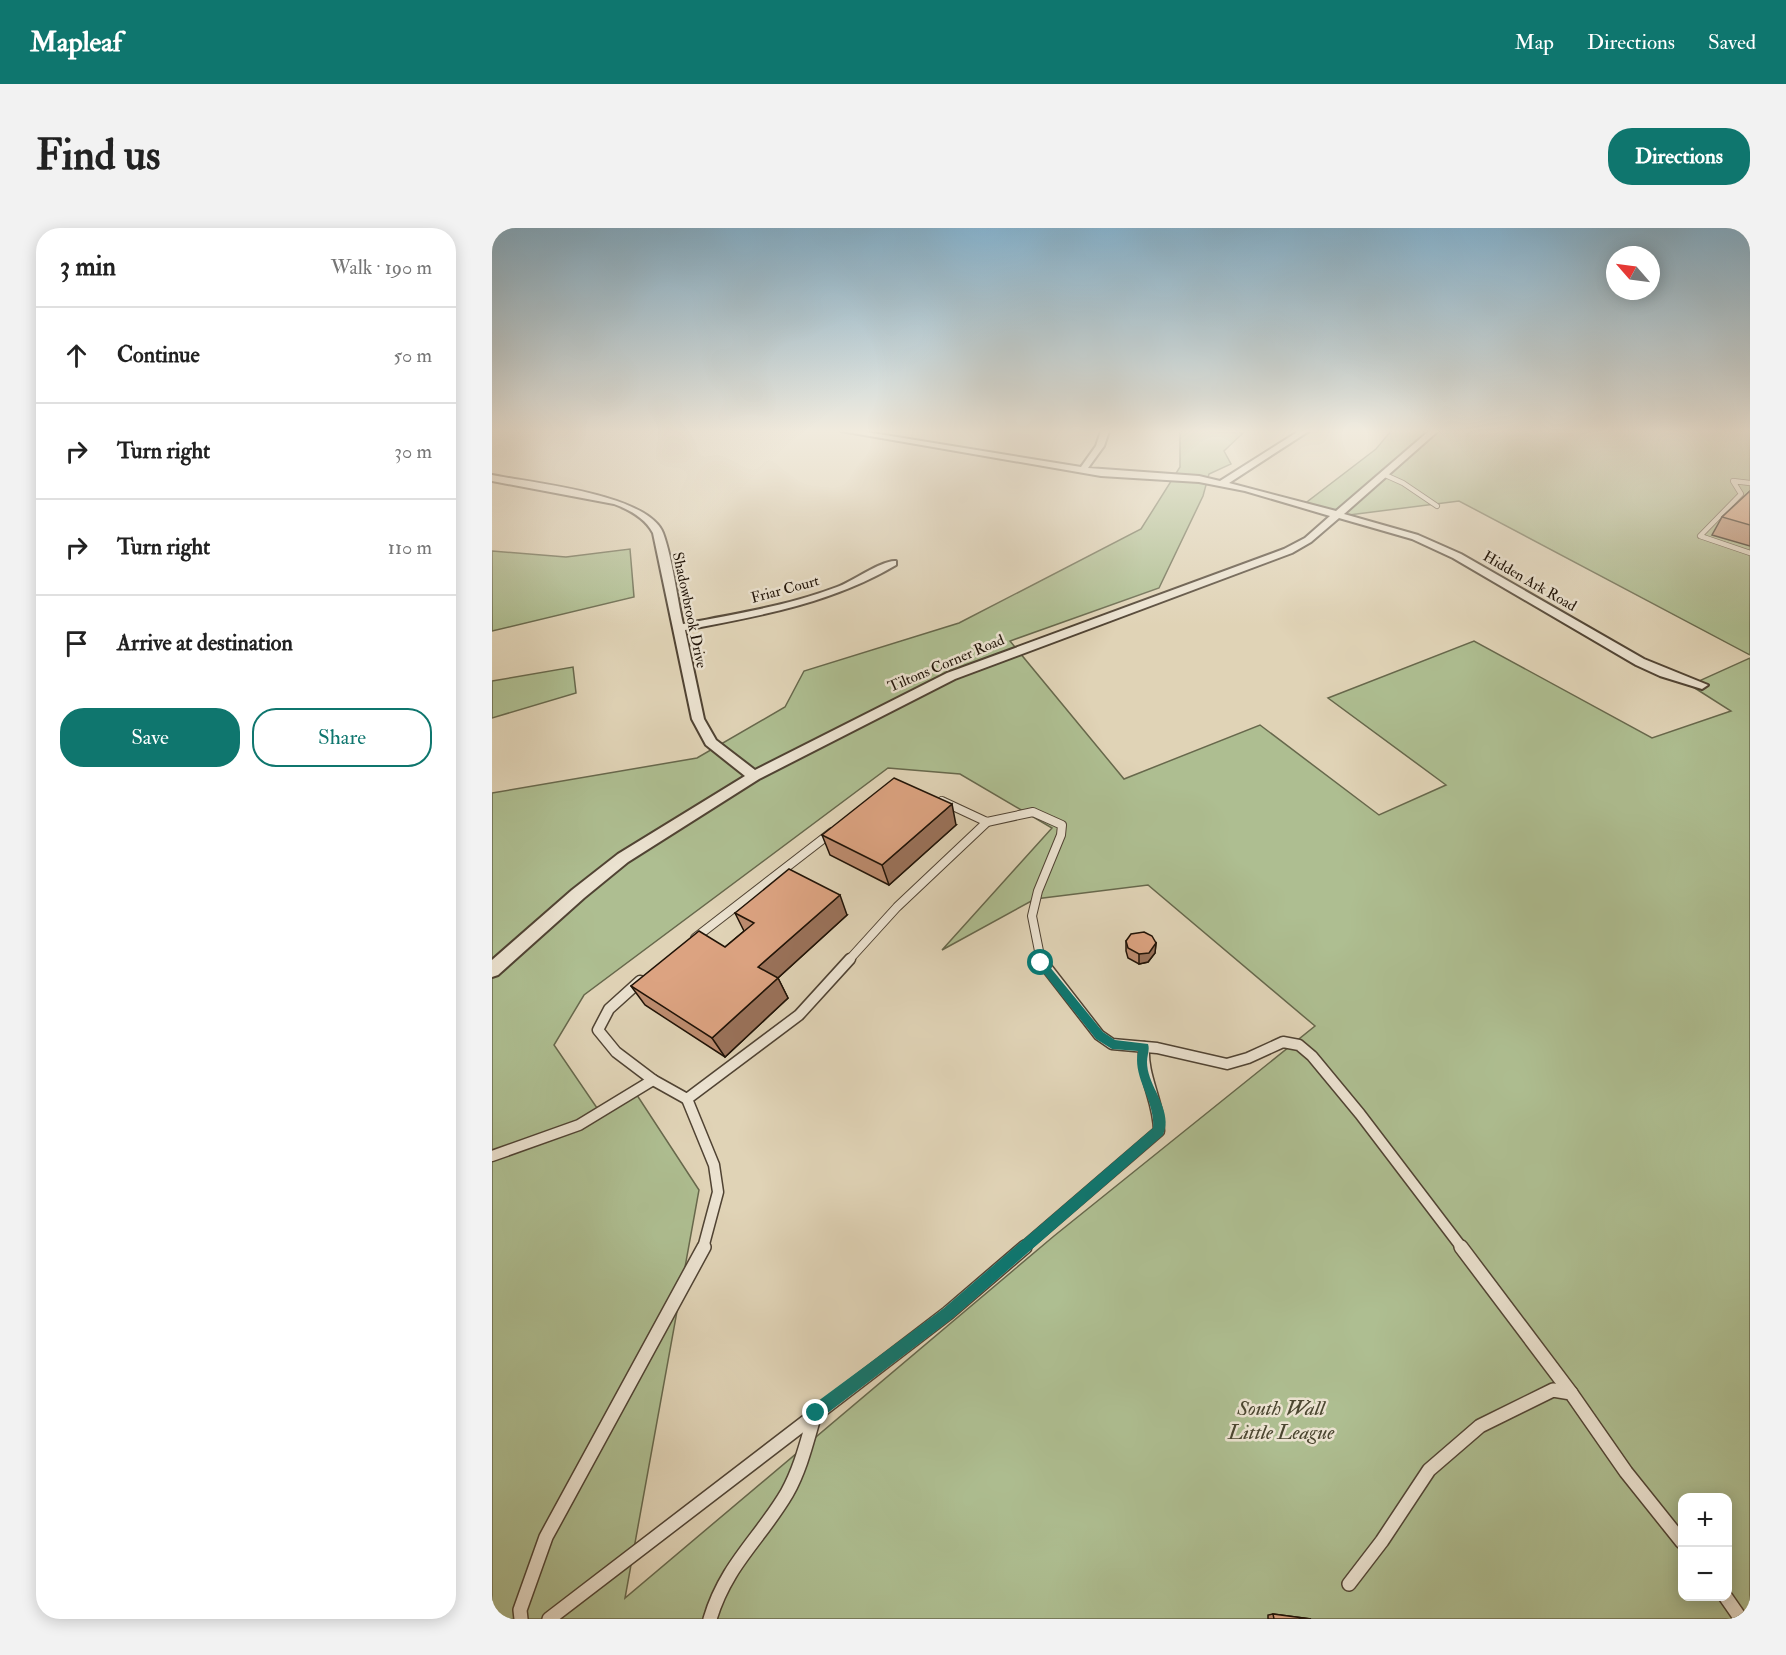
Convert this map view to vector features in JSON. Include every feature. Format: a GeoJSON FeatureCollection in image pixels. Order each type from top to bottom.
{"type":"FeatureCollection","features":[{"type":"Feature","properties":{"kind":"street","name":"Shadowbrook Drive"},"geometry":{"type":"LineString","coordinates":[[588,496],[605,499],[641,514],[651,522],[658,533],[698,719],[703,731],[726,756],[754,776]]}},
{"type":"Feature","properties":{"kind":"street","name":"Hidden Ark Road"},"geometry":{"type":"LineString","coordinates":[[1266,496],[1415,537],[1441,548],[1640,662],[1664,673],[1702,685]]}},
{"type":"Feature","properties":{"kind":"street","name":"Tiltons Corner Road"},"geometry":{"type":"LineString","coordinates":[[492,970],[578,894],[623,858],[661,832],[754,776],[915,692],[951,676],[1288,551],[1308,540],[1358,496]]}},
{"type":"Feature","properties":{"kind":"street","name":"Friar Court"},"geometry":{"type":"LineString","coordinates":[[679,628],[778,607],[825,594],[868,579],[892,562]]}},
{"type":"Feature","properties":{"kind":"lane"},"geometry":{"type":"LineString","coordinates":[[1423,496],[1437,506]]}},
{"type":"Feature","properties":{"kind":"lane"},"geometry":{"type":"LineString","coordinates":[[1740,496],[1712,520],[1700,536],[1750,553]]}},
{"type":"Feature","properties":{"kind":"lane"},"geometry":{"type":"LineString","coordinates":[[935,798],[987,822]]}},
{"type":"Feature","properties":{"kind":"lane"},"geometry":{"type":"LineString","coordinates":[[687,1099],[799,1015],[897,907],[987,822],[1033,812],[1062,825],[1061,836],[1038,891],[1032,915],[1041,963],[1100,1035],[1112,1044],[1144,1047],[1227,1064],[1248,1059],[1283,1042],[1299,1045],[1312,1056],[1360,1114],[1571,1393],[1626,1472],[1678,1536]]}},
{"type":"Feature","properties":{"kind":"lane"},"geometry":{"type":"LineString","coordinates":[[683,948],[842,825]]}},
{"type":"Feature","properties":{"kind":"lane"},"geometry":{"type":"LineString","coordinates":[[522,1619],[520,1610],[546,1537],[702,1253],[718,1191],[714,1166],[687,1099],[653,1080],[616,1052],[598,1030],[601,1021],[619,997],[646,976]]}},
{"type":"Feature","properties":{"kind":"lane"},"geometry":{"type":"LineString","coordinates":[[549,1619],[948,1313],[1159,1131],[1160,1118],[1141,1063],[1144,1047]]}},
{"type":"Feature","properties":{"kind":"lane"},"geometry":{"type":"LineString","coordinates":[[492,1156],[579,1125],[653,1080]]}},
{"type":"Feature","properties":{"kind":"lane"},"geometry":{"type":"LineString","coordinates":[[1349,1584],[1382,1541],[1429,1470],[1480,1426],[1553,1390],[1571,1393]]}},
{"type":"Feature","properties":{"kind":"lane"},"geometry":{"type":"LineString","coordinates":[[710,1619],[714,1600],[743,1550],[771,1515],[796,1476],[816,1413]]}},
{"type":"Feature","properties":{"kind":"lane"},"geometry":{"type":"LineString","coordinates":[[1729,1601],[1742,1619]]}},
{"type":"Feature","properties":{"kind":"green space","name":"South Wall Little League"},"geometry":{"type":"Polygon","coordinates":[[[1162,496],[1203,496],[1159,588],[1010,641],[1124,779],[1260,725],[1379,815],[1446,785],[1328,698],[1474,641],[1652,738],[1731,711],[1690,685],[1750,658],[1750,1619],[492,1619],[492,793],[697,758],[785,707],[804,671],[959,623],[1141,529],[1162,496]],[[888,768],[584,995],[554,1045],[597,1108],[633,1089],[699,1190],[625,1598],[1054,1236],[1315,1026],[1148,885],[1035,899],[942,950],[1052,828],[960,774],[888,768]]]}},
{"type":"Feature","properties":{"kind":"green space"},"geometry":{"type":"Polygon","coordinates":[[[1315,496],[1750,496],[1750,655],[1459,501],[1341,516],[1303,505],[1315,496]]]}},
{"type":"Feature","properties":{"kind":"green space"},"geometry":{"type":"Polygon","coordinates":[[[630,549],[634,597],[492,631],[492,551],[566,557],[630,549]]]}},
{"type":"Feature","properties":{"kind":"green space"},"geometry":{"type":"Polygon","coordinates":[[[573,667],[576,693],[492,718],[492,681],[573,667]]]}},
{"type":"Feature","properties":{"kind":"building"},"geometry":{"type":"Polygon","coordinates":[[[1745,496],[1750,496],[1750,525],[1722,517],[1745,496]]]}},
{"type":"Feature","properties":{"kind":"building"},"geometry":{"type":"Polygon","coordinates":[[[894,778],[952,804],[882,865],[822,835],[894,778]]]}},
{"type":"Feature","properties":{"kind":"building"},"geometry":{"type":"Polygon","coordinates":[[[789,869],[840,895],[758,967],[778,978],[712,1038],[631,986],[699,931],[725,947],[754,923],[735,913],[789,869]]]}},
{"type":"Feature","properties":{"kind":"building"},"geometry":{"type":"Polygon","coordinates":[[[1144,932],[1152,936],[1156,943],[1149,953],[1139,954],[1128,948],[1126,941],[1131,934],[1144,932]]]}},
{"type":"Feature","properties":{"kind":"building"},"geometry":{"type":"Polygon","coordinates":[[[1273,1614],[1311,1619],[1274,1619],[1273,1614]]]}},
{"type":"Feature","properties":{"kind":"route"},"geometry":{"type":"LineString","coordinates":[[816,1413],[948,1313],[1159,1131],[1160,1118],[1141,1063],[1144,1047],[1112,1044],[1100,1035],[1041,963]]}}]}
